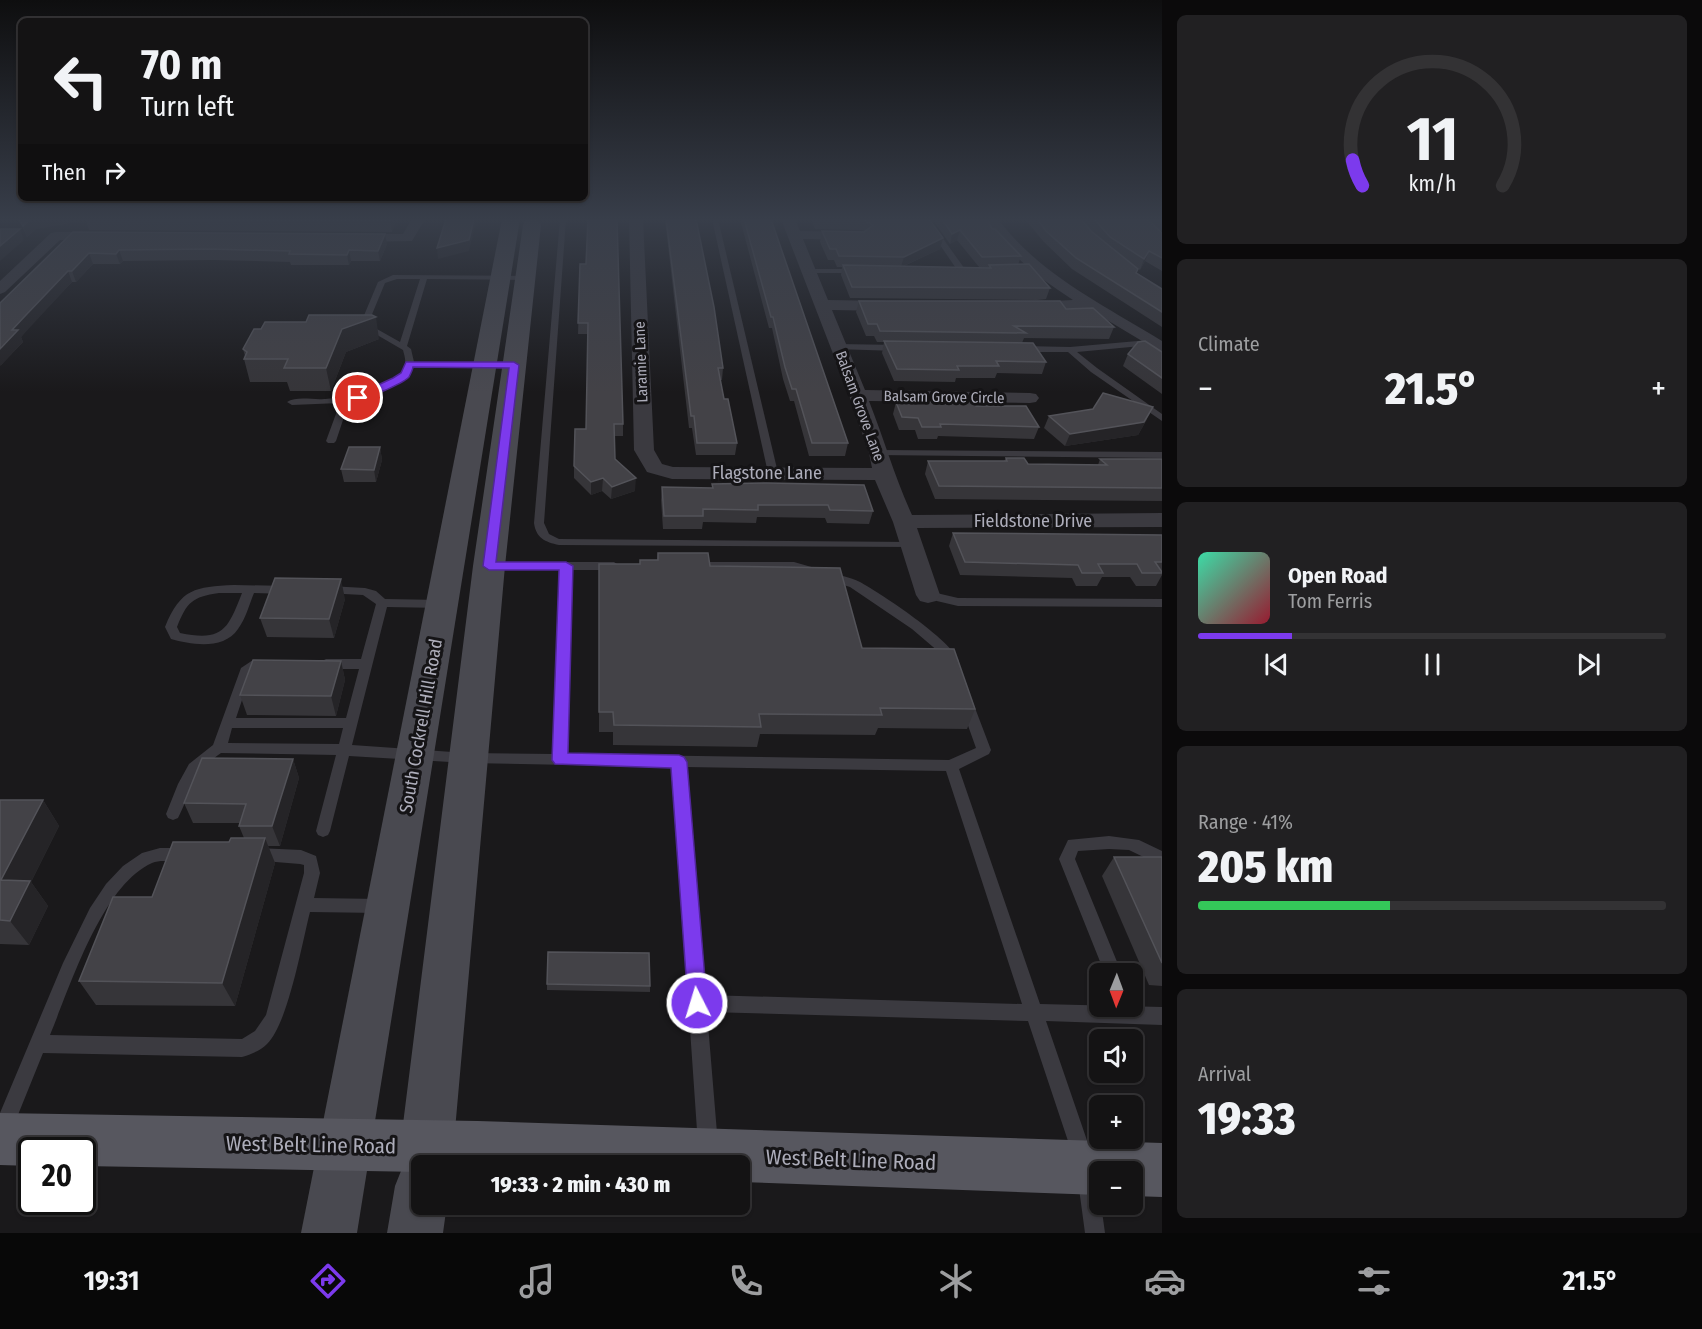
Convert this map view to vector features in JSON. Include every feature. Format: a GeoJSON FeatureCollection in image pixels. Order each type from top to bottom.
{"type":"FeatureCollection","features":[{"type":"Feature","properties":{"kind":"main road","name":"South Cockrell Hill Road"},"geometry":{"type":"LineString","coordinates":[[329,1233],[443,604],[500,365],[513,278]]}},
{"type":"Feature","properties":{"kind":"main road","name":"South Cockrell Hill Road"},"geometry":{"type":"LineString","coordinates":[[425,1155],[489,566],[500,365]]}},
{"type":"Feature","properties":{"kind":"main road","name":"West Belt Line Road"},"geometry":{"type":"LineString","coordinates":[[0,1139],[345,1146],[411,1163]]}},
{"type":"Feature","properties":{"kind":"main road","name":"West Belt Line Road"},"geometry":{"type":"LineString","coordinates":[[454,1155],[476,1147],[709,1155]]}},
{"type":"Feature","properties":{"kind":"main road","name":"West Belt Line Road"},"geometry":{"type":"LineString","coordinates":[[750,1156],[1162,1170]]}},
{"type":"Feature","properties":{"kind":"main road","name":"South Cockrell Hill Road"},"geometry":{"type":"LineString","coordinates":[[415,1233],[417,1215]]}},
{"type":"Feature","properties":{"kind":"street"},"geometry":{"type":"LineString","coordinates":[[0,289],[13,277]]}},
{"type":"Feature","properties":{"kind":"street","name":"Laramie Lane"},"geometry":{"type":"LineString","coordinates":[[638,277],[644,450],[653,466]]}},
{"type":"Feature","properties":{"kind":"street","name":"Balsam Grove Lane"},"geometry":{"type":"LineString","coordinates":[[810,277],[858,395],[879,453],[883,474],[904,522],[928,595]]}},
{"type":"Feature","properties":{"kind":"street"},"geometry":{"type":"LineString","coordinates":[[1045,277],[1092,303],[1158,346]]}},
{"type":"Feature","properties":{"kind":"street"},"geometry":{"type":"LineString","coordinates":[[1013,307],[1092,303]]}},
{"type":"Feature","properties":{"kind":"street"},"geometry":{"type":"LineString","coordinates":[[822,305],[905,306]]}},
{"type":"Feature","properties":{"kind":"street","name":"Balsam Grove Circle"},"geometry":{"type":"LineString","coordinates":[[858,395],[1030,398]]}},
{"type":"Feature","properties":{"kind":"street","name":"Flagstone Lane"},"geometry":{"type":"LineString","coordinates":[[653,466],[672,473],[883,474]]}},
{"type":"Feature","properties":{"kind":"street","name":"Fieldstone Drive"},"geometry":{"type":"LineString","coordinates":[[904,522],[1162,520]]}},
{"type":"Feature","properties":{"kind":"lane"},"geometry":{"type":"LineString","coordinates":[[292,402],[345,401],[358,398],[405,374],[410,364],[407,349],[360,326],[382,282],[396,277],[513,278]]}},
{"type":"Feature","properties":{"kind":"lane"},"geometry":{"type":"LineString","coordinates":[[403,346],[424,277]]}},
{"type":"Feature","properties":{"kind":"lane"},"geometry":{"type":"LineString","coordinates":[[558,277],[539,523],[540,531],[544,536],[559,542],[911,545]]}},
{"type":"Feature","properties":{"kind":"lane"},"geometry":{"type":"LineString","coordinates":[[728,277],[773,473]]}},
{"type":"Feature","properties":{"kind":"lane"},"geometry":{"type":"LineString","coordinates":[[1016,349],[1070,350],[1158,346]]}},
{"type":"Feature","properties":{"kind":"lane"},"geometry":{"type":"LineString","coordinates":[[838,347],[909,348]]}},
{"type":"Feature","properties":{"kind":"lane"},"geometry":{"type":"LineString","coordinates":[[1070,350],[1094,370],[1162,418]]}},
{"type":"Feature","properties":{"kind":"lane"},"geometry":{"type":"LineString","coordinates":[[410,364],[500,365]]}},
{"type":"Feature","properties":{"kind":"lane"},"geometry":{"type":"LineString","coordinates":[[331,441],[345,401]]}},
{"type":"Feature","properties":{"kind":"lane"},"geometry":{"type":"LineString","coordinates":[[879,453],[1162,455]]}},
{"type":"Feature","properties":{"kind":"lane"},"geometry":{"type":"LineString","coordinates":[[489,566],[626,566]]}},
{"type":"Feature","properties":{"kind":"lane"},"geometry":{"type":"LineString","coordinates":[[560,760],[566,566]]}},
{"type":"Feature","properties":{"kind":"lane"},"geometry":{"type":"LineString","coordinates":[[172,814],[191,769],[202,758],[219,748],[345,749],[416,752],[467,758],[951,766],[984,750],[951,656],[916,626],[854,584],[794,566],[686,566]]}},
{"type":"Feature","properties":{"kind":"lane"},"geometry":{"type":"LineString","coordinates":[[249,590],[233,627],[226,634],[215,639],[186,639],[175,636],[171,627],[179,607],[196,592],[249,590],[297,590]]}},
{"type":"Feature","properties":{"kind":"lane"},"geometry":{"type":"LineString","coordinates":[[321,590],[357,590],[372,593],[382,603],[443,604]]}},
{"type":"Feature","properties":{"kind":"lane"},"geometry":{"type":"LineString","coordinates":[[928,595],[958,602],[1162,603]]}},
{"type":"Feature","properties":{"kind":"lane"},"geometry":{"type":"LineString","coordinates":[[323,831],[382,603]]}},
{"type":"Feature","properties":{"kind":"lane"},"geometry":{"type":"LineString","coordinates":[[219,748],[245,671],[253,665],[278,663]]}},
{"type":"Feature","properties":{"kind":"lane"},"geometry":{"type":"LineString","coordinates":[[311,663],[367,664]]}},
{"type":"Feature","properties":{"kind":"lane"},"geometry":{"type":"LineString","coordinates":[[227,723],[351,723]]}},
{"type":"Feature","properties":{"kind":"lane"},"geometry":{"type":"LineString","coordinates":[[679,762],[709,1155]]}},
{"type":"Feature","properties":{"kind":"lane"},"geometry":{"type":"LineString","coordinates":[[951,766],[1086,1168],[1095,1233]]}},
{"type":"Feature","properties":{"kind":"lane"},"geometry":{"type":"LineString","coordinates":[[1110,963],[1067,858],[1073,844],[1127,842],[1147,849],[1162,859]]}},
{"type":"Feature","properties":{"kind":"lane"},"geometry":{"type":"LineString","coordinates":[[0,1135],[100,905],[129,869],[147,858],[159,855],[201,855]]}},
{"type":"Feature","properties":{"kind":"lane"},"geometry":{"type":"LineString","coordinates":[[38,1044],[242,1048],[254,1046],[267,1033],[274,1018],[312,873],[312,861],[301,857],[243,855]]}},
{"type":"Feature","properties":{"kind":"lane"},"geometry":{"type":"LineString","coordinates":[[304,905],[388,906]]}},
{"type":"Feature","properties":{"kind":"lane"},"geometry":{"type":"LineString","coordinates":[[697,1003],[1035,1013],[1089,1012]]}},
{"type":"Feature","properties":{"kind":"lane"},"geometry":{"type":"LineString","coordinates":[[1143,1013],[1162,1016]]}},
{"type":"Feature","properties":{"kind":"building"},"geometry":{"type":"Polygon","coordinates":[[[27,277],[63,277],[12,330],[18,330],[0,349],[0,303],[27,277]]]}},
{"type":"Feature","properties":{"kind":"building"},"geometry":{"type":"Polygon","coordinates":[[[580,277],[619,277],[623,424],[614,424],[615,459],[636,478],[612,487],[603,478],[591,482],[574,466],[575,429],[586,429],[588,323],[578,323],[580,277]]]}},
{"type":"Feature","properties":{"kind":"building"},"geometry":{"type":"Polygon","coordinates":[[[673,277],[708,277],[723,368],[718,368],[724,399],[728,399],[737,443],[697,443],[694,416],[691,416],[673,277]]]}},
{"type":"Feature","properties":{"kind":"building"},"geometry":{"type":"Polygon","coordinates":[[[760,277],[791,277],[848,443],[812,443],[796,389],[792,389],[773,317],[771,317],[760,277]]]}},
{"type":"Feature","properties":{"kind":"building"},"geometry":{"type":"Polygon","coordinates":[[[848,277],[1040,277],[1050,288],[852,287],[848,277]]]}},
{"type":"Feature","properties":{"kind":"building"},"geometry":{"type":"Polygon","coordinates":[[[1106,277],[1142,277],[1162,289],[1162,312],[1106,277]]]}},
{"type":"Feature","properties":{"kind":"building"},"geometry":{"type":"Polygon","coordinates":[[[859,301],[1060,301],[1066,309],[1093,308],[1114,327],[1014,326],[1026,333],[880,331],[877,324],[868,324],[859,301]]]}},
{"type":"Feature","properties":{"kind":"building"},"geometry":{"type":"Polygon","coordinates":[[[309,315],[372,315],[376,317],[342,329],[326,368],[284,368],[288,359],[244,359],[247,352],[243,349],[254,329],[261,329],[265,322],[306,322],[309,315]]]}},
{"type":"Feature","properties":{"kind":"building"},"geometry":{"type":"Polygon","coordinates":[[[884,341],[1033,343],[1046,362],[996,361],[999,366],[957,366],[959,370],[897,369],[884,341]]]}},
{"type":"Feature","properties":{"kind":"building"},"geometry":{"type":"Polygon","coordinates":[[[1145,341],[1162,352],[1162,378],[1128,354],[1138,342],[1145,341]]]}},
{"type":"Feature","properties":{"kind":"building"},"geometry":{"type":"Polygon","coordinates":[[[1103,393],[1153,407],[1144,422],[1070,434],[1049,416],[1093,409],[1103,393]]]}},
{"type":"Feature","properties":{"kind":"building"},"geometry":{"type":"Polygon","coordinates":[[[896,402],[974,402],[976,406],[1026,406],[1039,427],[940,424],[941,427],[922,427],[918,418],[902,417],[896,402]]]}},
{"type":"Feature","properties":{"kind":"building"},"geometry":{"type":"Polygon","coordinates":[[[349,447],[380,447],[374,470],[341,469],[349,447]]]}},
{"type":"Feature","properties":{"kind":"building"},"geometry":{"type":"Polygon","coordinates":[[[1006,458],[1024,458],[1028,464],[1107,465],[1100,459],[1162,459],[1162,488],[939,486],[928,461],[1007,461],[1006,458]]]}},
{"type":"Feature","properties":{"kind":"building"},"geometry":{"type":"Polygon","coordinates":[[[712,484],[864,485],[873,511],[830,510],[828,505],[758,505],[758,510],[703,509],[703,516],[664,516],[662,487],[713,488],[712,484]]]}},
{"type":"Feature","properties":{"kind":"building"},"geometry":{"type":"Polygon","coordinates":[[[953,533],[1162,535],[1162,562],[1155,562],[1162,573],[1142,573],[1137,564],[1098,564],[1103,573],[1082,573],[1078,565],[965,562],[953,533]]]}},
{"type":"Feature","properties":{"kind":"building"},"geometry":{"type":"Polygon","coordinates":[[[658,553],[708,553],[710,566],[840,568],[862,648],[954,649],[975,709],[880,708],[882,715],[759,714],[761,727],[614,725],[613,712],[599,712],[599,564],[640,564],[640,560],[658,560],[658,553]]]}},
{"type":"Feature","properties":{"kind":"building"},"geometry":{"type":"Polygon","coordinates":[[[275,578],[341,579],[329,619],[260,618],[275,578]]]}},
{"type":"Feature","properties":{"kind":"building"},"geometry":{"type":"Polygon","coordinates":[[[253,660],[341,661],[331,696],[240,695],[253,660]]]}},
{"type":"Feature","properties":{"kind":"building"},"geometry":{"type":"Polygon","coordinates":[[[202,758],[293,759],[272,826],[239,826],[246,804],[184,803],[202,758]]]}},
{"type":"Feature","properties":{"kind":"building"},"geometry":{"type":"Polygon","coordinates":[[[0,800],[43,800],[1,880],[30,881],[10,921],[0,920],[0,800]]]}},
{"type":"Feature","properties":{"kind":"building"},"geometry":{"type":"Polygon","coordinates":[[[231,838],[265,838],[222,983],[79,981],[113,897],[152,897],[173,842],[229,842],[231,838]]]}},
{"type":"Feature","properties":{"kind":"building"},"geometry":{"type":"Polygon","coordinates":[[[1114,857],[1162,857],[1162,963],[1114,857]]]}},
{"type":"Feature","properties":{"kind":"building"},"geometry":{"type":"Polygon","coordinates":[[[548,952],[649,953],[650,986],[547,984],[548,952]]]}},
{"type":"Feature","properties":{"kind":"route"},"geometry":{"type":"LineString","coordinates":[[358,398],[397,380],[405,374],[410,364],[514,365],[489,566],[566,566],[560,760],[679,762],[697,1003]]}}]}
